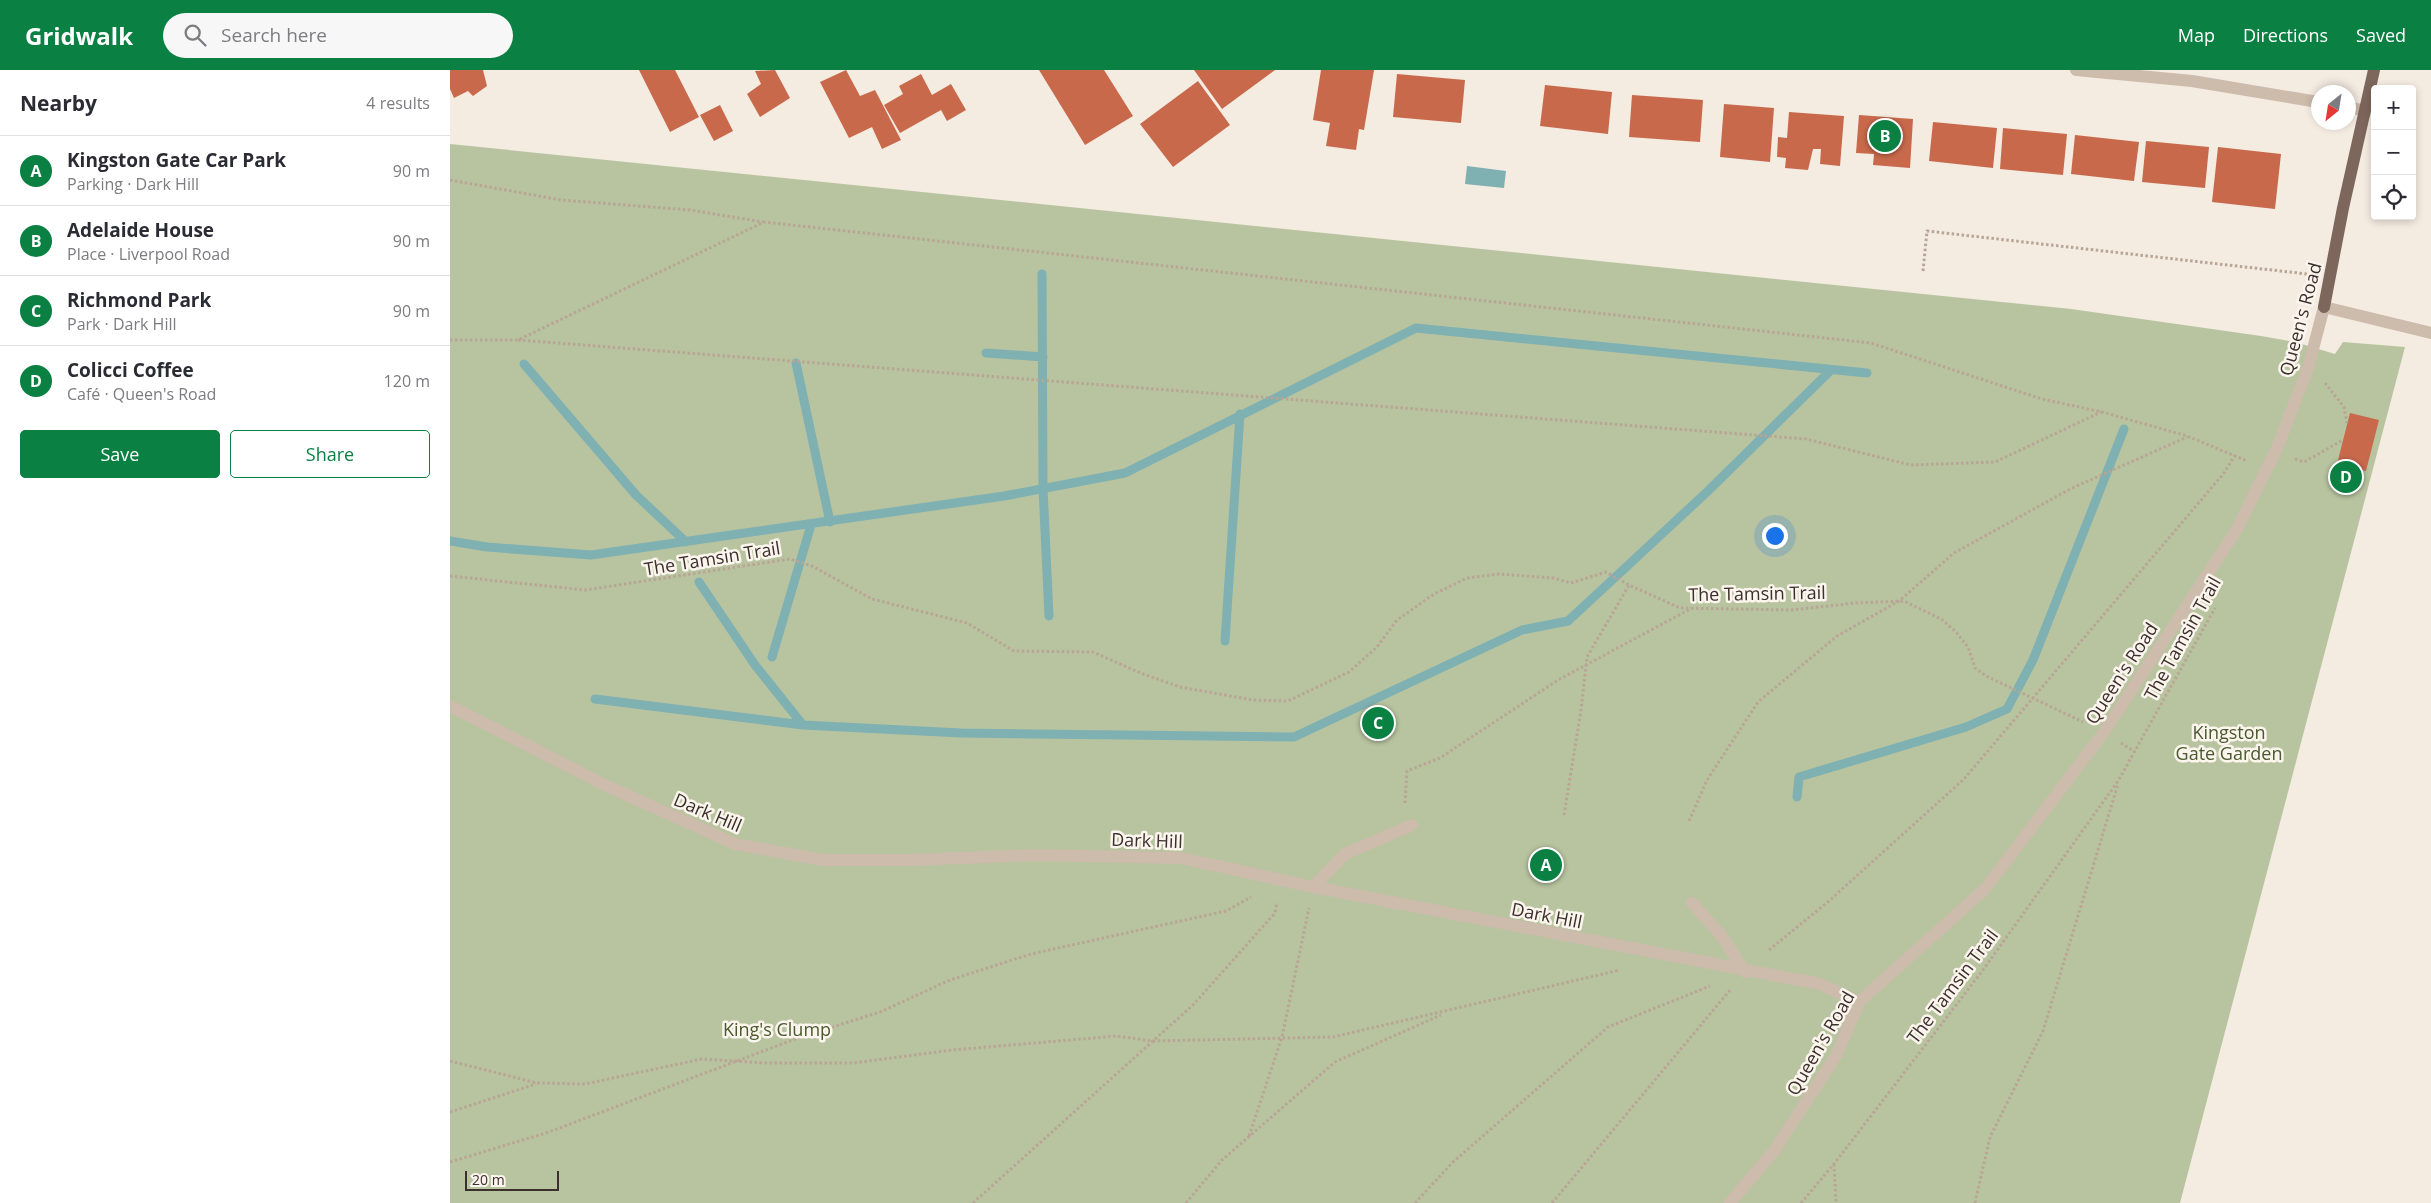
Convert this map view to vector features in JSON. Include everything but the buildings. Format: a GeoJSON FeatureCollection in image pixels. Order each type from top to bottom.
{"type":"FeatureCollection","features":[{"type":"Feature","properties":{"kind":"main road","name":"Queen's Road"},"geometry":{"type":"LineString","coordinates":[[2324,307],[2343,208],[2374,70]]}},
{"type":"Feature","properties":{"kind":"street"},"geometry":{"type":"LineString","coordinates":[[2076,70],[2192,81],[2311,101]]}},
{"type":"Feature","properties":{"kind":"street"},"geometry":{"type":"LineString","coordinates":[[2356,109],[2366,111]]}},
{"type":"Feature","properties":{"kind":"street"},"geometry":{"type":"LineString","coordinates":[[2324,307],[2431,333]]}},
{"type":"Feature","properties":{"kind":"street","name":"Queen's Road"},"geometry":{"type":"LineString","coordinates":[[1730,1203],[1774,1151],[1837,1054],[1859,1002],[1984,889],[2104,732],[2236,531],[2277,448],[2313,348],[2324,307]]}},
{"type":"Feature","properties":{"kind":"street","name":"Dark Hill"},"geometry":{"type":"LineString","coordinates":[[450,706],[607,786],[734,844],[822,860],[910,860],[1038,855],[1181,858],[1313,887],[1745,972],[1820,984],[1859,1002]]}},
{"type":"Feature","properties":{"kind":"street"},"geometry":{"type":"LineString","coordinates":[[1313,887],[1345,854],[1412,826]]}},
{"type":"Feature","properties":{"kind":"street"},"geometry":{"type":"LineString","coordinates":[[1692,903],[1722,935],[1745,972]]}},
{"type":"Feature","properties":{"kind":"path"},"geometry":{"type":"LineString","coordinates":[[450,180],[561,200],[690,210],[764,222],[1870,343],[2042,399],[2102,412],[2187,436],[2235,455],[2224,473],[1964,779],[1829,901],[1745,972],[1671,1064],[1552,1203]]}},
{"type":"Feature","properties":{"kind":"path"},"geometry":{"type":"LineString","coordinates":[[518,340],[764,222]]}},
{"type":"Feature","properties":{"kind":"path"},"geometry":{"type":"LineString","coordinates":[[1923,271],[1927,231],[2330,276]]}},
{"type":"Feature","properties":{"kind":"path"},"geometry":{"type":"LineString","coordinates":[[450,340],[518,340],[1806,439],[1911,465],[1995,462],[2102,412]]}},
{"type":"Feature","properties":{"kind":"path"},"geometry":{"type":"LineString","coordinates":[[2326,383],[2344,407],[2347,423]]}},
{"type":"Feature","properties":{"kind":"path"},"geometry":{"type":"LineString","coordinates":[[1689,821],[1707,780],[1758,702],[1837,636],[1899,601],[1954,553],[2070,489],[2187,436]]}},
{"type":"Feature","properties":{"kind":"path"},"geometry":{"type":"LineString","coordinates":[[2277,448],[2304,462],[2343,440]]}},
{"type":"Feature","properties":{"kind":"path","name":"The Tamsin Trail"},"geometry":{"type":"LineString","coordinates":[[450,576],[585,590],[790,559],[812,566],[872,599],[967,623],[1014,650],[1093,652],[1143,674],[1180,687],[1253,700],[1288,701],[1349,672],[1377,647],[1397,620],[1434,594],[1467,578],[1499,574],[1553,578],[1571,583],[1606,572],[1629,585],[1680,608],[1791,610],[1904,600],[1941,619],[1955,631],[1968,647],[1975,668],[2005,686],[2104,732],[2135,752]]}},
{"type":"Feature","properties":{"kind":"path"},"geometry":{"type":"LineString","coordinates":[[1564,815],[1581,710],[1587,657],[1629,585]]}},
{"type":"Feature","properties":{"kind":"path","name":"The Tamsin Trail"},"geometry":{"type":"LineString","coordinates":[[1801,1203],[1834,1164],[1983,970],[2118,781],[2217,605]]}},
{"type":"Feature","properties":{"kind":"path"},"geometry":{"type":"LineString","coordinates":[[1412,826],[1405,802],[1407,770],[1440,758],[1542,690],[1692,608]]}},
{"type":"Feature","properties":{"kind":"path","name":"The Tamsin Trail"},"geometry":{"type":"LineString","coordinates":[[1975,1203],[1990,1137],[2043,1031],[2118,781]]}},
{"type":"Feature","properties":{"kind":"path"},"geometry":{"type":"LineString","coordinates":[[973,1203],[1194,1005],[1275,913],[1282,879]]}},
{"type":"Feature","properties":{"kind":"path"},"geometry":{"type":"LineString","coordinates":[[450,1162],[549,1132],[795,1038],[880,1012],[950,980],[1031,954],[1226,911],[1282,879]]}},
{"type":"Feature","properties":{"kind":"path"},"geometry":{"type":"LineString","coordinates":[[1249,1136],[1282,1036],[1313,887]]}},
{"type":"Feature","properties":{"kind":"path"},"geometry":{"type":"LineString","coordinates":[[450,1061],[537,1083],[585,1084],[702,1059],[853,1063],[952,1050],[1117,1036],[1152,1041],[1282,1036],[1333,1037],[1626,968]]}},
{"type":"Feature","properties":{"kind":"path"},"geometry":{"type":"LineString","coordinates":[[1415,1203],[1454,1162],[1608,1027],[1745,972]]}},
{"type":"Feature","properties":{"kind":"path"},"geometry":{"type":"LineString","coordinates":[[1186,1203],[1222,1160],[1335,1062],[1448,1011]]}},
{"type":"Feature","properties":{"kind":"path"},"geometry":{"type":"LineString","coordinates":[[450,1112],[537,1083]]}},
{"type":"Feature","properties":{"kind":"path"},"geometry":{"type":"LineString","coordinates":[[1834,1164],[1836,1203]]}},
{"type":"Feature","properties":{"kind":"green space"},"geometry":{"type":"Polygon","coordinates":[[[450,144],[2071,309],[2261,336],[2295,342],[2335,354],[2343,342],[2405,347],[2180,1203],[450,1203],[450,144]]]}},
{"type":"Feature","properties":{"kind":"water"},"geometry":{"type":"Polygon","coordinates":[[[1467,166],[1506,171],[1504,188],[1465,184],[1467,166]]]}},
{"type":"Feature","properties":{"kind":"waterway"},"geometry":{"type":"LineString","coordinates":[[1042,274],[1043,488],[1049,616]]}},
{"type":"Feature","properties":{"kind":"waterway"},"geometry":{"type":"LineString","coordinates":[[450,541],[487,547],[591,555],[1004,496],[1125,473],[1416,328],[1867,373]]}},
{"type":"Feature","properties":{"kind":"waterway"},"geometry":{"type":"LineString","coordinates":[[986,353],[1043,357]]}},
{"type":"Feature","properties":{"kind":"waterway"},"geometry":{"type":"LineString","coordinates":[[796,363],[830,522]]}},
{"type":"Feature","properties":{"kind":"waterway"},"geometry":{"type":"LineString","coordinates":[[524,364],[636,495],[686,542]]}},
{"type":"Feature","properties":{"kind":"waterway"},"geometry":{"type":"LineString","coordinates":[[595,699],[803,725],[961,733],[1294,737],[1522,630],[1568,621],[1708,491],[1831,370]]}},
{"type":"Feature","properties":{"kind":"waterway"},"geometry":{"type":"LineString","coordinates":[[1225,641],[1240,414]]}},
{"type":"Feature","properties":{"kind":"waterway"},"geometry":{"type":"LineString","coordinates":[[1797,797],[1799,777],[1966,727],[2007,709],[2033,660],[2124,429]]}},
{"type":"Feature","properties":{"kind":"waterway"},"geometry":{"type":"LineString","coordinates":[[772,657],[811,525]]}},
{"type":"Feature","properties":{"kind":"waterway"},"geometry":{"type":"LineString","coordinates":[[699,582],[755,665],[803,725]]}},
{"type":"Feature","properties":{"kind":"place","name":"Adelaide House"},"geometry":{"type":"Point","coordinates":[1885,136]}},
{"type":"Feature","properties":{"kind":"place","name":"Colicci Coffee"},"geometry":{"type":"Point","coordinates":[2346,477]}},
{"type":"Feature","properties":{"kind":"place","name":"Richmond Park"},"geometry":{"type":"Point","coordinates":[1378,723]}},
{"type":"Feature","properties":{"kind":"place","name":"Kingston Gate Car Park"},"geometry":{"type":"Point","coordinates":[1546,865]}},
{"type":"Feature","properties":{"kind":"park label","name":"Kingston Gate Garden"},"geometry":{"type":"Point","coordinates":[2229,742]}},
{"type":"Feature","properties":{"kind":"park label","name":"King's Clump"},"geometry":{"type":"Point","coordinates":[777,1029]}}]}
